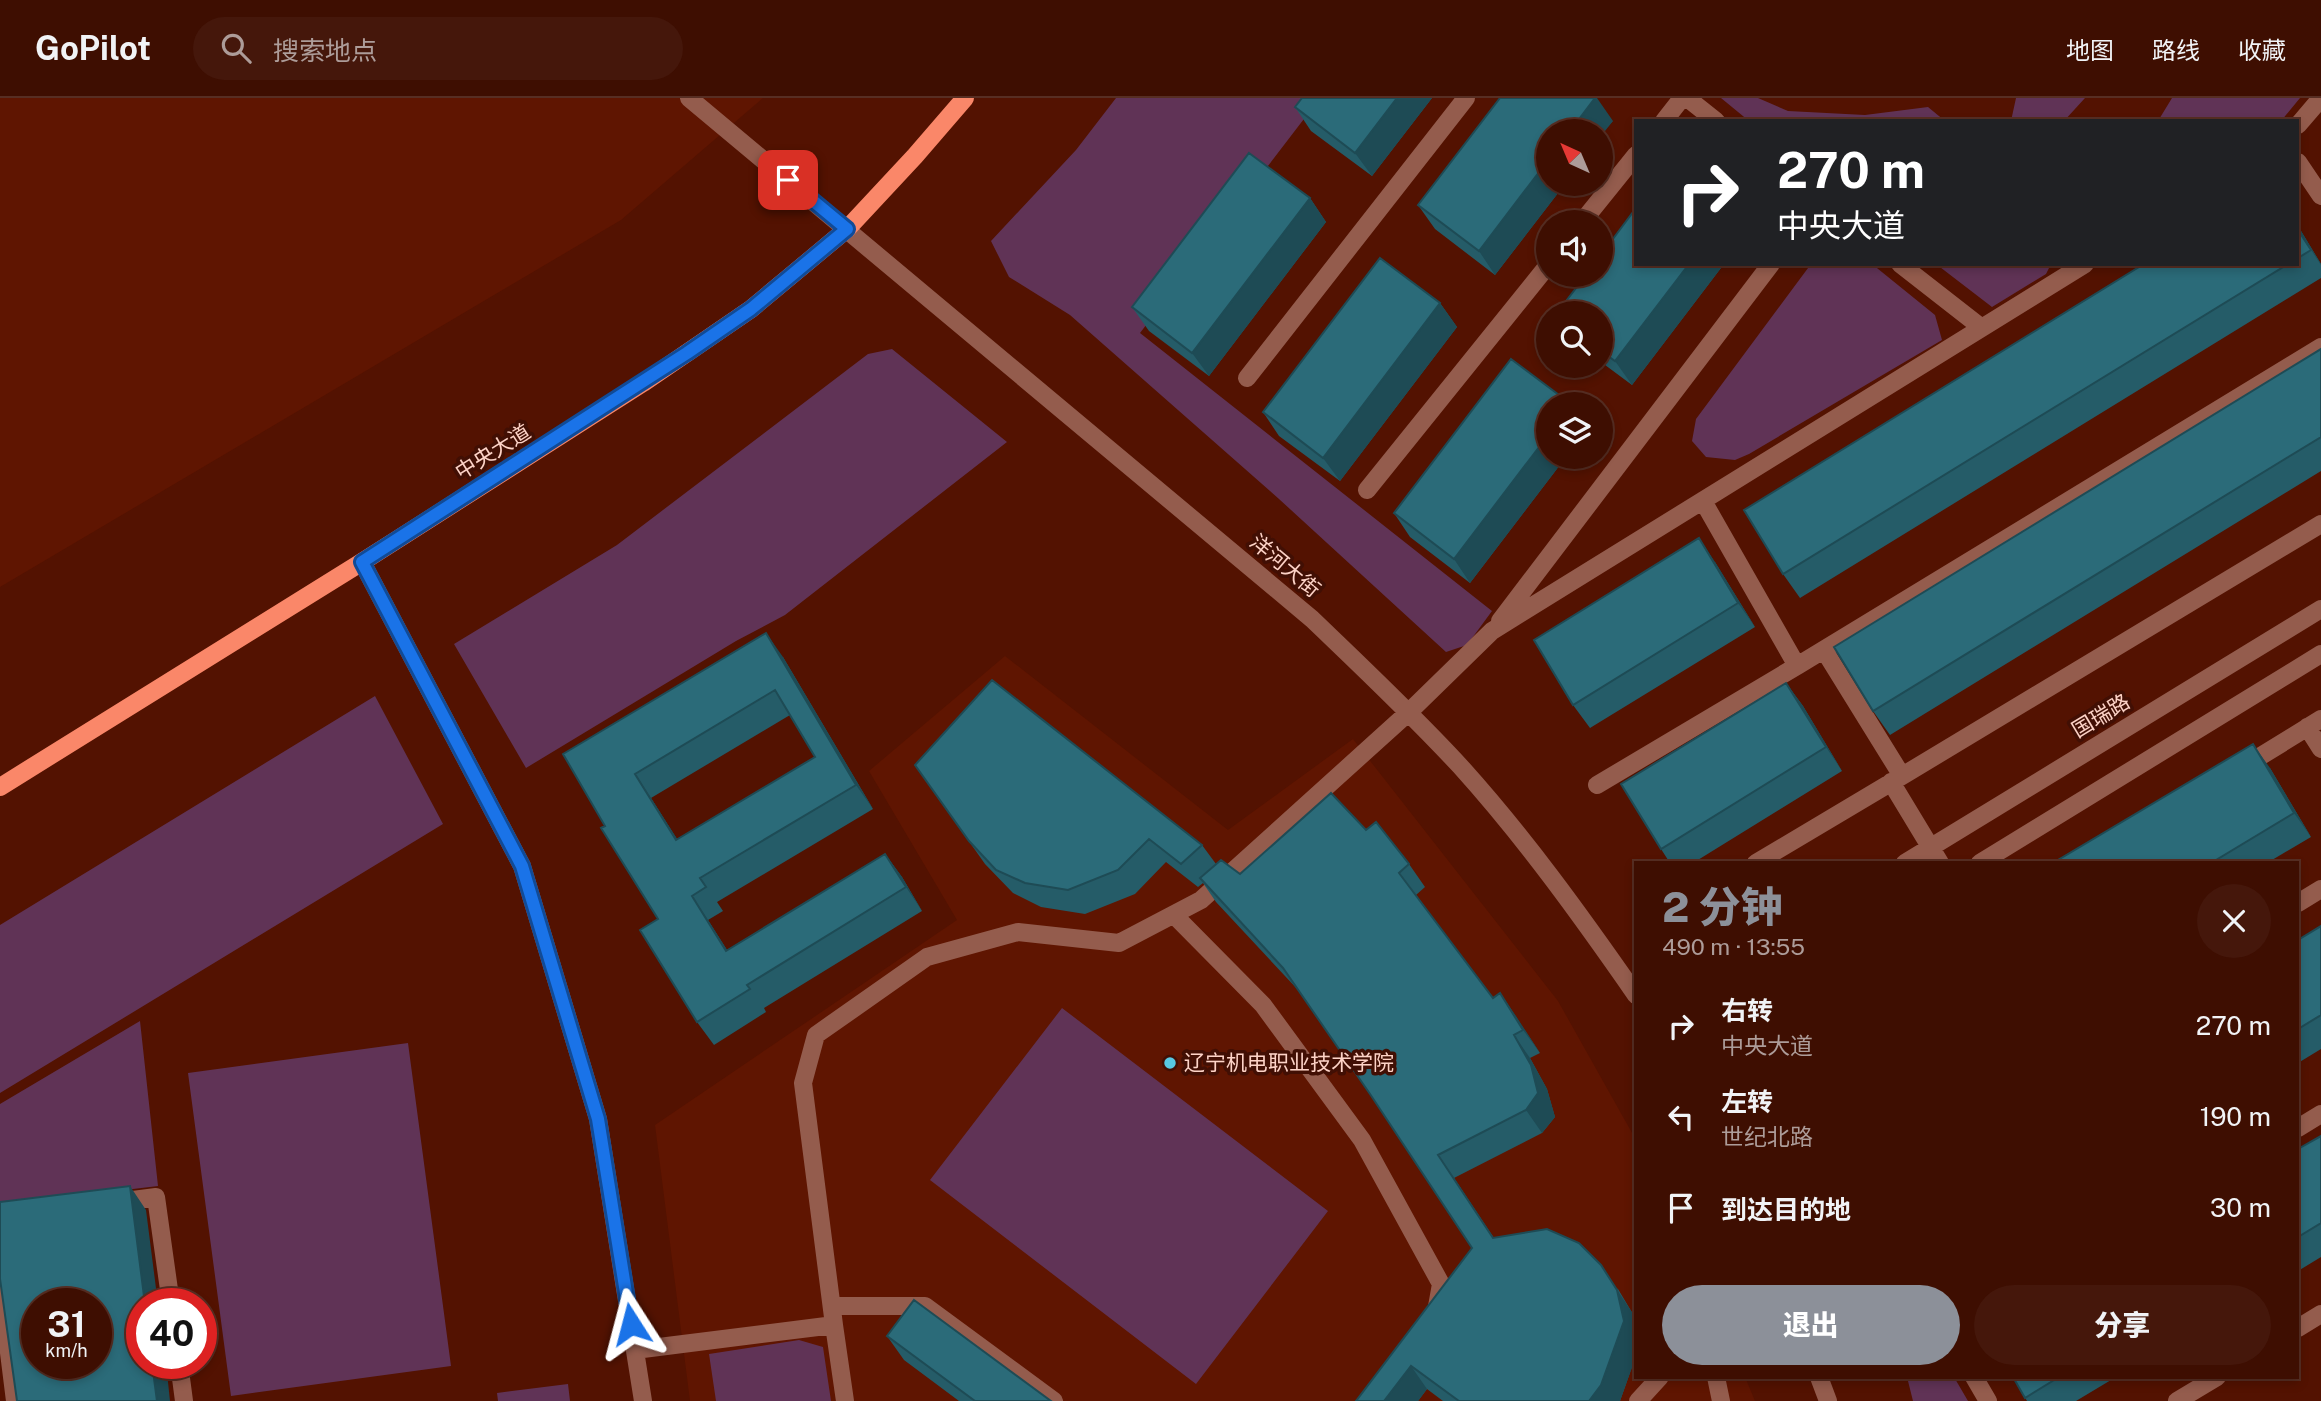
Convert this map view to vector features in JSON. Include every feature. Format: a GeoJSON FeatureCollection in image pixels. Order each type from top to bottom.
{"type":"FeatureCollection","features":[{"type":"Feature","properties":{"kind":"main road","name":"中央大道"},"geometry":{"type":"LineString","coordinates":[[0,787],[362,562],[643,383],[740,316],[847,229],[965,98]]}},
{"type":"Feature","properties":{"kind":"street","name":"洋河大街"},"geometry":{"type":"LineString","coordinates":[[689,98],[1312,619],[1409,712],[1461,768],[1518,835],[1588,925],[1634,992]]}},
{"type":"Feature","properties":{"kind":"street"},"geometry":{"type":"LineString","coordinates":[[1247,377],[1466,98]]}},
{"type":"Feature","properties":{"kind":"street"},"geometry":{"type":"LineString","coordinates":[[1666,119],[1684,98],[1713,119]]}},
{"type":"Feature","properties":{"kind":"street"},"geometry":{"type":"LineString","coordinates":[[2299,124],[2321,98]]}},
{"type":"Feature","properties":{"kind":"street"},"geometry":{"type":"LineString","coordinates":[[1592,210],[1634,157]]}},
{"type":"Feature","properties":{"kind":"street"},"geometry":{"type":"LineString","coordinates":[[2299,163],[2321,196]]}},
{"type":"Feature","properties":{"kind":"street"},"geometry":{"type":"LineString","coordinates":[[845,1401],[803,1083],[816,1035],[928,957],[1018,932],[1119,943],[1201,901],[1409,712],[1492,631],[1769,266]]}},
{"type":"Feature","properties":{"kind":"street"},"geometry":{"type":"LineString","coordinates":[[1903,266],[1982,328]]}},
{"type":"Feature","properties":{"kind":"street"},"geometry":{"type":"LineString","coordinates":[[1492,631],[2082,266]]}},
{"type":"Feature","properties":{"kind":"street"},"geometry":{"type":"LineString","coordinates":[[1367,490],[1536,280]]}},
{"type":"Feature","properties":{"kind":"street"},"geometry":{"type":"LineString","coordinates":[[1597,785],[2321,347]]}},
{"type":"Feature","properties":{"kind":"street"},"geometry":{"type":"LineString","coordinates":[[1703,501],[1797,666]]}},
{"type":"Feature","properties":{"kind":"street"},"geometry":{"type":"LineString","coordinates":[[1759,861],[2321,524]]}},
{"type":"Feature","properties":{"kind":"street"},"geometry":{"type":"LineString","coordinates":[[362,562],[522,866],[598,1119],[643,1401]]}},
{"type":"Feature","properties":{"kind":"street","name":"国瑞路"},"geometry":{"type":"LineString","coordinates":[[1912,861],[1935,855],[2321,609]]}},
{"type":"Feature","properties":{"kind":"street"},"geometry":{"type":"LineString","coordinates":[[1824,650],[1897,779],[1935,855]]}},
{"type":"Feature","properties":{"kind":"street"},"geometry":{"type":"LineString","coordinates":[[1983,861],[2321,654]]}},
{"type":"Feature","properties":{"kind":"street"},"geometry":{"type":"LineString","coordinates":[[2226,777],[2314,723],[2321,749]]}},
{"type":"Feature","properties":{"kind":"street"},"geometry":{"type":"LineString","coordinates":[[2299,902],[2321,889]]}},
{"type":"Feature","properties":{"kind":"street"},"geometry":{"type":"LineString","coordinates":[[1174,915],[1263,1005],[1362,1140],[1441,1284],[1435,1320],[1427,1330]]}},
{"type":"Feature","properties":{"kind":"street"},"geometry":{"type":"LineString","coordinates":[[2299,1127],[2321,1114]]}},
{"type":"Feature","properties":{"kind":"street"},"geometry":{"type":"LineString","coordinates":[[104,1203],[156,1197],[169,1288]]}},
{"type":"Feature","properties":{"kind":"street"},"geometry":{"type":"LineString","coordinates":[[0,1280],[15,1401]]}},
{"type":"Feature","properties":{"kind":"street"},"geometry":{"type":"LineString","coordinates":[[832,1306],[925,1306],[1054,1401]]}},
{"type":"Feature","properties":{"kind":"street"},"geometry":{"type":"LineString","coordinates":[[2299,1327],[2321,1314]]}},
{"type":"Feature","properties":{"kind":"street"},"geometry":{"type":"LineString","coordinates":[[635,1350],[834,1325]]}},
{"type":"Feature","properties":{"kind":"street"},"geometry":{"type":"LineString","coordinates":[[181,1379],[184,1401]]}},
{"type":"Feature","properties":{"kind":"street"},"geometry":{"type":"LineString","coordinates":[[1638,1401],[1658,1379]]}},
{"type":"Feature","properties":{"kind":"street"},"geometry":{"type":"LineString","coordinates":[[1716,1379],[1721,1401]]}},
{"type":"Feature","properties":{"kind":"street"},"geometry":{"type":"LineString","coordinates":[[1820,1379],[1828,1401]]}},
{"type":"Feature","properties":{"kind":"street"},"geometry":{"type":"LineString","coordinates":[[1975,1379],[1988,1401]]}},
{"type":"Feature","properties":{"kind":"street"},"geometry":{"type":"LineString","coordinates":[[2178,1401],[2214,1379]]}},
{"type":"Feature","properties":{"kind":"shaded area"},"geometry":{"type":"Polygon","coordinates":[[[0,98],[763,98],[621,220],[0,587],[0,98]]]}},
{"type":"Feature","properties":{"kind":"shaded area"},"geometry":{"type":"Polygon","coordinates":[[[1116,98],[1320,98],[1140,333],[1492,611],[1467,645],[1446,652],[1279,499],[1070,315],[1009,277],[991,241],[1076,150],[1116,98]]]}},
{"type":"Feature","properties":{"kind":"shaded area"},"geometry":{"type":"Polygon","coordinates":[[[1721,98],[1758,98],[1788,111],[1865,115],[1928,107],[1943,119],[1747,119],[1721,98]]]}},
{"type":"Feature","properties":{"kind":"shaded area"},"geometry":{"type":"Polygon","coordinates":[[[2016,98],[2085,98],[2066,119],[2011,119],[2016,98]]]}},
{"type":"Feature","properties":{"kind":"shaded area"},"geometry":{"type":"Polygon","coordinates":[[[2172,98],[2300,98],[2283,119],[2159,119],[2172,98]]]}},
{"type":"Feature","properties":{"kind":"shaded area"},"geometry":{"type":"Polygon","coordinates":[[[1810,266],[1874,266],[1935,315],[1942,340],[1749,454],[1735,460],[1706,457],[1692,441],[1696,419],[1810,266]]]}},
{"type":"Feature","properties":{"kind":"shaded area"},"geometry":{"type":"Polygon","coordinates":[[[1939,266],[2050,266],[2046,274],[1992,307],[1939,266]]]}},
{"type":"Feature","properties":{"kind":"shaded area"},"geometry":{"type":"Polygon","coordinates":[[[892,349],[1007,442],[785,615],[736,641],[526,768],[454,644],[617,545],[868,354],[892,349]]]}},
{"type":"Feature","properties":{"kind":"shaded area","name":"辽宁机电职业技术学院"},"geometry":{"type":"Polygon","coordinates":[[[1005,656],[1228,830],[1353,739],[1558,1001],[1634,1136],[1634,1379],[1746,1379],[1755,1401],[690,1401],[655,1125],[957,920],[869,771],[1005,656]]]}},
{"type":"Feature","properties":{"kind":"shaded area"},"geometry":{"type":"Polygon","coordinates":[[[375,696],[443,824],[0,1093],[0,925],[375,696]]]}},
{"type":"Feature","properties":{"kind":"shaded area"},"geometry":{"type":"Polygon","coordinates":[[[1062,1008],[1328,1211],[1196,1384],[930,1180],[1062,1008]]]}},
{"type":"Feature","properties":{"kind":"shaded area"},"geometry":{"type":"Polygon","coordinates":[[[140,1021],[158,1186],[0,1205],[0,1104],[140,1021]]]}},
{"type":"Feature","properties":{"kind":"shaded area"},"geometry":{"type":"Polygon","coordinates":[[[408,1043],[451,1366],[231,1396],[188,1073],[408,1043]]]}},
{"type":"Feature","properties":{"kind":"shaded area"},"geometry":{"type":"Polygon","coordinates":[[[799,1340],[823,1347],[831,1401],[716,1401],[709,1354],[799,1340]]]}},
{"type":"Feature","properties":{"kind":"shaded area"},"geometry":{"type":"Polygon","coordinates":[[[1908,1379],[1955,1379],[1968,1401],[1913,1401],[1908,1379]]]}},
{"type":"Feature","properties":{"kind":"shaded area"},"geometry":{"type":"Polygon","coordinates":[[[568,1384],[570,1401],[498,1401],[497,1393],[568,1384]]]}},
{"type":"Feature","properties":{"kind":"building"},"geometry":{"type":"Polygon","coordinates":[[[1302,98],[1397,98],[1355,153],[1295,107],[1302,98]]]}},
{"type":"Feature","properties":{"kind":"building"},"geometry":{"type":"Polygon","coordinates":[[[1500,98],[1595,98],[1579,119],[1536,119],[1536,176],[1479,251],[1418,205],[1500,98]]]}},
{"type":"Feature","properties":{"kind":"building"},"geometry":{"type":"Polygon","coordinates":[[[1249,153],[1310,198],[1192,353],[1132,307],[1249,153]]]}},
{"type":"Feature","properties":{"kind":"building"},"geometry":{"type":"Polygon","coordinates":[[[1634,211],[1634,266],[1687,266],[1615,361],[1613,301],[1566,301],[1577,287],[1613,287],[1613,239],[1634,211]]]}},
{"type":"Feature","properties":{"kind":"building"},"geometry":{"type":"Polygon","coordinates":[[[2299,232],[2311,250],[2299,257],[2299,232]]]}},
{"type":"Feature","properties":{"kind":"building"},"geometry":{"type":"Polygon","coordinates":[[[1380,258],[1440,303],[1323,458],[1263,412],[1380,258]]]}},
{"type":"Feature","properties":{"kind":"building"},"geometry":{"type":"Polygon","coordinates":[[[2141,266],[2285,266],[1783,574],[1744,510],[2141,266]]]}},
{"type":"Feature","properties":{"kind":"building"},"geometry":{"type":"Polygon","coordinates":[[[2321,349],[2321,437],[1873,711],[1834,647],[2321,349]]]}},
{"type":"Feature","properties":{"kind":"building"},"geometry":{"type":"Polygon","coordinates":[[[1511,359],[1555,392],[1536,392],[1536,451],[1454,559],[1394,513],[1511,359]]]}},
{"type":"Feature","properties":{"kind":"building"},"geometry":{"type":"Polygon","coordinates":[[[1699,538],[1738,603],[1573,705],[1534,640],[1699,538]]]}},
{"type":"Feature","properties":{"kind":"building"},"geometry":{"type":"Polygon","coordinates":[[[766,633],[856,785],[700,878],[706,887],[692,896],[726,951],[885,854],[906,887],[747,985],[750,989],[697,1022],[640,930],[658,919],[601,828],[605,826],[563,754],[766,633]],[[775,690],[635,774],[676,840],[815,757],[775,690]]]}},
{"type":"Feature","properties":{"kind":"building"},"geometry":{"type":"Polygon","coordinates":[[[992,680],[1202,845],[1181,864],[1149,839],[1118,870],[1068,890],[1025,883],[996,870],[969,841],[915,765],[992,680]]]}},
{"type":"Feature","properties":{"kind":"building"},"geometry":{"type":"Polygon","coordinates":[[[1786,683],[1826,747],[1661,849],[1621,784],[1786,683]]]}},
{"type":"Feature","properties":{"kind":"building"},"geometry":{"type":"Polygon","coordinates":[[[2253,744],[2294,813],[2214,861],[2056,861],[2253,744]]]}},
{"type":"Feature","properties":{"kind":"building"},"geometry":{"type":"Polygon","coordinates":[[[1331,793],[1366,830],[1376,822],[1409,864],[1399,873],[1493,998],[1500,993],[1523,1030],[1514,1035],[1531,1065],[1538,1093],[1526,1110],[1438,1155],[1493,1238],[1547,1229],[1579,1243],[1601,1265],[1617,1290],[1624,1321],[1601,1385],[1589,1401],[1459,1401],[1411,1366],[1384,1401],[1356,1401],[1472,1248],[1283,968],[1200,878],[1221,860],[1240,874],[1331,793]]]}},
{"type":"Feature","properties":{"kind":"building"},"geometry":{"type":"Polygon","coordinates":[[[2321,926],[2321,1015],[2299,1028],[2299,939],[2321,926]]]}},
{"type":"Feature","properties":{"kind":"building"},"geometry":{"type":"Polygon","coordinates":[[[2321,1136],[2321,1223],[2299,1236],[2299,1148],[2321,1136]]]}},
{"type":"Feature","properties":{"kind":"building"},"geometry":{"type":"Polygon","coordinates":[[[130,1186],[143,1288],[126,1288],[126,1379],[154,1379],[157,1401],[17,1401],[0,1279],[0,1202],[130,1186]]]}},
{"type":"Feature","properties":{"kind":"building"},"geometry":{"type":"Polygon","coordinates":[[[914,1300],[1051,1401],[975,1401],[887,1336],[914,1300]]]}},
{"type":"Feature","properties":{"kind":"building"},"geometry":{"type":"Polygon","coordinates":[[[2014,1379],[2056,1379],[2025,1398],[2014,1379]]]}},
{"type":"Feature","properties":{"kind":"place","name":"辽宁机电职业技术学院"},"geometry":{"type":"Point","coordinates":[1170,1063]}},
{"type":"Feature","properties":{"kind":"route"},"geometry":{"type":"LineString","coordinates":[[631,1324],[598,1119],[522,866],[362,562],[687,353],[751,309],[847,229],[788,180]]}}]}
